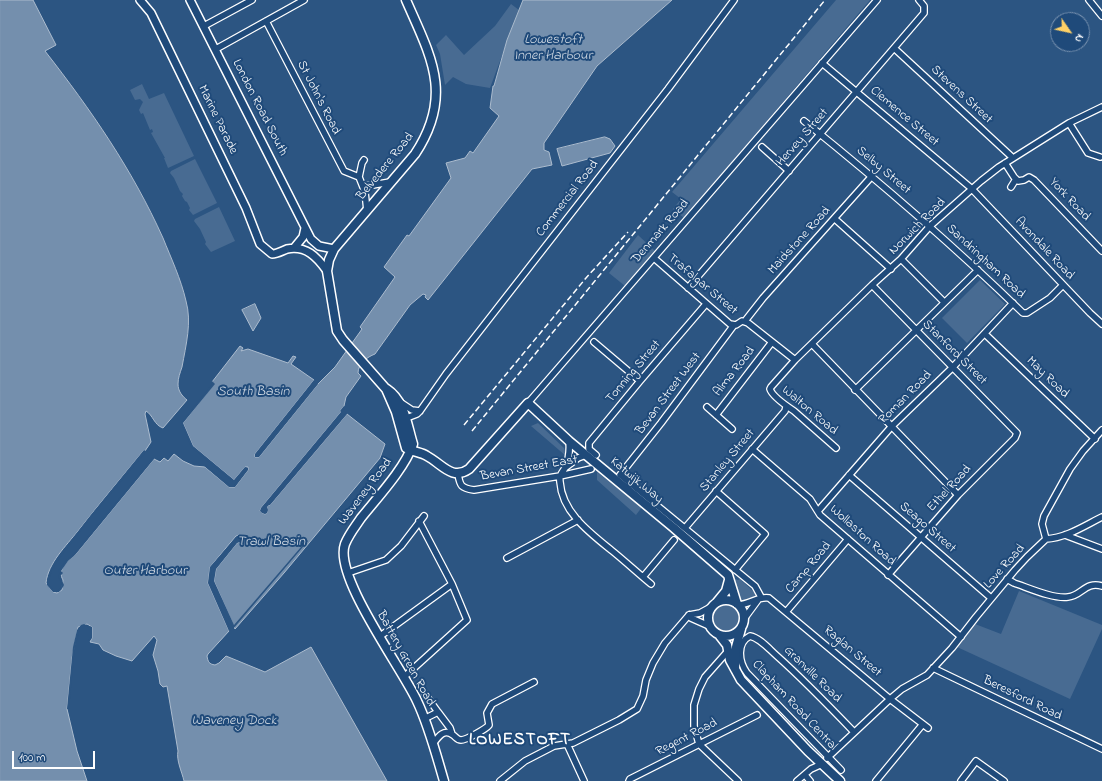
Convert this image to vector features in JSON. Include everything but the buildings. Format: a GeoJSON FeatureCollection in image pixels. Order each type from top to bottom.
{"type":"FeatureCollection","features":[{"type":"Feature","properties":{"kind":"highway","name":"Belvedere Road"},"geometry":{"type":"LineString","coordinates":[[334,249],[415,154],[424,140],[434,115],[437,92],[436,83],[430,59],[406,0]]}},
{"type":"Feature","properties":{"kind":"highway"},"geometry":{"type":"LineString","coordinates":[[334,249],[329,260],[327,271],[339,335],[386,389],[396,412],[402,420]]}},
{"type":"Feature","properties":{"kind":"highway"},"geometry":{"type":"LineString","coordinates":[[386,389],[394,394],[400,402],[406,448],[410,451],[423,454],[450,471],[458,474]]}},
{"type":"Feature","properties":{"kind":"highway","name":"Katwijk Way"},"geometry":{"type":"LineString","coordinates":[[528,403],[569,441],[674,528],[729,577]]}},
{"type":"Feature","properties":{"kind":"highway","name":"Denmark Road"},"geometry":{"type":"LineString","coordinates":[[458,474],[469,469],[528,403]]}},
{"type":"Feature","properties":{"kind":"highway","name":"Waveney Road"},"geometry":{"type":"LineString","coordinates":[[348,573],[343,550],[349,534],[401,467],[410,451]]}},
{"type":"Feature","properties":{"kind":"highway","name":"Battery Green Road"},"geometry":{"type":"LineString","coordinates":[[348,573],[361,604],[417,701],[433,744],[444,781]]}},
{"type":"Feature","properties":{"kind":"highway"},"geometry":{"type":"LineString","coordinates":[[729,577],[737,604],[742,611],[744,620],[736,647],[735,669]]}},
{"type":"Feature","properties":{"kind":"highway"},"geometry":{"type":"LineString","coordinates":[[729,577],[726,591],[708,614],[709,626],[713,632],[720,636],[727,637],[740,629],[744,620]]}},
{"type":"Feature","properties":{"kind":"highway"},"geometry":{"type":"LineString","coordinates":[[714,605],[728,600],[737,604]]}},
{"type":"Feature","properties":{"kind":"highway"},"geometry":{"type":"LineString","coordinates":[[720,636],[726,645],[730,660],[741,680],[825,761],[840,781]]}},
{"type":"Feature","properties":{"kind":"main road","name":"Marine Parade"},"geometry":{"type":"LineString","coordinates":[[140,0],[151,13],[246,208],[260,244],[269,253],[274,254],[294,248]]}},
{"type":"Feature","properties":{"kind":"main road","name":"London Road South"},"geometry":{"type":"LineString","coordinates":[[190,0],[311,239],[319,246],[334,249]]}},
{"type":"Feature","properties":{"kind":"main road"},"geometry":{"type":"LineString","coordinates":[[294,248],[301,241],[305,227]]}},
{"type":"Feature","properties":{"kind":"main road"},"geometry":{"type":"LineString","coordinates":[[294,248],[302,249],[313,254],[327,271]]}},
{"type":"Feature","properties":{"kind":"street"},"geometry":{"type":"LineString","coordinates":[[204,26],[252,0]]}},
{"type":"Feature","properties":{"kind":"street"},"geometry":{"type":"LineString","coordinates":[[216,49],[304,0]]}},
{"type":"Feature","properties":{"kind":"street","name":"Commercial Road"},"geometry":{"type":"LineString","coordinates":[[402,420],[417,414],[420,411],[446,374],[668,89],[734,0]]}},
{"type":"Feature","properties":{"kind":"street","name":"Denmark Road"},"geometry":{"type":"LineString","coordinates":[[528,403],[877,0]]}},
{"type":"Feature","properties":{"kind":"street","name":"Hervey Street"},"geometry":{"type":"LineString","coordinates":[[688,288],[924,13],[924,6],[918,0]]}},
{"type":"Feature","properties":{"kind":"street"},"geometry":{"type":"LineString","coordinates":[[1090,0],[1102,16]]}},
{"type":"Feature","properties":{"kind":"street","name":"St John's Road"},"geometry":{"type":"LineString","coordinates":[[266,21],[344,171],[358,177]]}},
{"type":"Feature","properties":{"kind":"street","name":"Stevens Street"},"geometry":{"type":"LineString","coordinates":[[894,48],[1013,158]]}},
{"type":"Feature","properties":{"kind":"street","name":"Clemence Street"},"geometry":{"type":"LineString","coordinates":[[822,63],[971,188]]}},
{"type":"Feature","properties":{"kind":"street","name":"Norwich Road"},"geometry":{"type":"LineString","coordinates":[[770,389],[795,360],[872,285],[901,260],[930,226],[952,208],[971,188],[1013,158],[1102,107]]}},
{"type":"Feature","properties":{"kind":"street","name":"Selby Street"},"geometry":{"type":"LineString","coordinates":[[804,121],[872,176],[930,226]]}},
{"type":"Feature","properties":{"kind":"street"},"geometry":{"type":"LineString","coordinates":[[1070,124],[1088,153],[1100,157]]}},
{"type":"Feature","properties":{"kind":"street"},"geometry":{"type":"LineString","coordinates":[[762,146],[789,171]]}},
{"type":"Feature","properties":{"kind":"street"},"geometry":{"type":"LineString","coordinates":[[364,160],[358,177],[365,192],[367,211]]}},
{"type":"Feature","properties":{"kind":"street"},"geometry":{"type":"LineString","coordinates":[[1005,163],[1016,179],[1011,187]]}},
{"type":"Feature","properties":{"kind":"street","name":"Maidstone Road"},"geometry":{"type":"LineString","coordinates":[[745,321],[763,298],[872,176]]}},
{"type":"Feature","properties":{"kind":"street","name":"York Road"},"geometry":{"type":"LineString","coordinates":[[1016,179],[1022,181],[1029,177],[1034,180],[1102,251]]}},
{"type":"Feature","properties":{"kind":"street"},"geometry":{"type":"LineString","coordinates":[[362,184],[367,186],[392,182]]}},
{"type":"Feature","properties":{"kind":"street","name":"Avondale Road"},"geometry":{"type":"LineString","coordinates":[[971,188],[1102,324]]}},
{"type":"Feature","properties":{"kind":"street"},"geometry":{"type":"LineString","coordinates":[[834,219],[891,269]]}},
{"type":"Feature","properties":{"kind":"street","name":"Sandringham Road"},"geometry":{"type":"LineString","coordinates":[[930,226],[1023,313],[1027,313],[1050,298],[1063,285]]}},
{"type":"Feature","properties":{"kind":"street","name":"Trafalgar Street"},"geometry":{"type":"LineString","coordinates":[[654,258],[730,324],[734,325],[745,321],[795,360]]}},
{"type":"Feature","properties":{"kind":"street"},"geometry":{"type":"LineString","coordinates":[[901,260],[944,302]]}},
{"type":"Feature","properties":{"kind":"street"},"geometry":{"type":"LineString","coordinates":[[855,390],[978,270]]}},
{"type":"Feature","properties":{"kind":"street","name":"Stanford Street"},"geometry":{"type":"LineString","coordinates":[[872,285],[952,368],[1016,431],[1017,433],[1015,438]]}},
{"type":"Feature","properties":{"kind":"street","name":"Roman Road"},"geometry":{"type":"LineString","coordinates":[[818,511],[892,426],[952,368],[1013,303]]}},
{"type":"Feature","properties":{"kind":"street","name":"Tonning Street"},"geometry":{"type":"LineString","coordinates":[[596,455],[589,449],[590,443],[640,381],[706,304]]}},
{"type":"Feature","properties":{"kind":"street","name":"Bevan Street West"},"geometry":{"type":"LineString","coordinates":[[620,475],[675,405],[734,325]]}},
{"type":"Feature","properties":{"kind":"street","name":"May Road"},"geometry":{"type":"LineString","coordinates":[[985,334],[1095,438]]}},
{"type":"Feature","properties":{"kind":"street"},"geometry":{"type":"LineString","coordinates":[[594,342],[640,381]]}},
{"type":"Feature","properties":{"kind":"street","name":"Alma Road"},"geometry":{"type":"LineString","coordinates":[[716,415],[772,342]]}},
{"type":"Feature","properties":{"kind":"street"},"geometry":{"type":"LineString","coordinates":[[812,344],[958,495]]}},
{"type":"Feature","properties":{"kind":"street","name":"Walton Road"},"geometry":{"type":"LineString","coordinates":[[770,389],[771,393],[785,404],[786,407],[794,411],[836,448]]}},
{"type":"Feature","properties":{"kind":"street"},"geometry":{"type":"LineString","coordinates":[[400,402],[412,410],[420,411]]}},
{"type":"Feature","properties":{"kind":"street"},"geometry":{"type":"LineString","coordinates":[[707,407],[732,429]]}},
{"type":"Feature","properties":{"kind":"street","name":"Stanley Street"},"geometry":{"type":"LineString","coordinates":[[685,528],[785,411],[786,407]]}},
{"type":"Feature","properties":{"kind":"street"},"geometry":{"type":"LineString","coordinates":[[1102,430],[1070,469],[1044,516],[1042,524],[1046,539],[1065,535],[1102,517]]}},
{"type":"Feature","properties":{"kind":"street","name":"Ethel Road"},"geometry":{"type":"LineString","coordinates":[[888,575],[958,495],[1015,438]]}},
{"type":"Feature","properties":{"kind":"street"},"geometry":{"type":"LineString","coordinates":[[569,441],[570,451],[565,468],[560,476],[560,483],[566,505],[589,532],[651,584]]}},
{"type":"Feature","properties":{"kind":"street","name":"Wollaston Road"},"geometry":{"type":"LineString","coordinates":[[752,449],[810,499],[818,511],[888,575],[961,637]]}},
{"type":"Feature","properties":{"kind":"street"},"geometry":{"type":"LineString","coordinates":[[565,468],[578,458],[586,455]]}},
{"type":"Feature","properties":{"kind":"street","name":"Bevan Street East"},"geometry":{"type":"LineString","coordinates":[[458,474],[459,484],[474,490],[560,476],[591,469]]}},
{"type":"Feature","properties":{"kind":"street","name":"Raglan Street"},"geometry":{"type":"LineString","coordinates":[[620,475],[755,586],[760,598],[769,598],[890,699],[928,728]]}},
{"type":"Feature","properties":{"kind":"street","name":"Seago Street"},"geometry":{"type":"LineString","coordinates":[[849,475],[991,598]]}},
{"type":"Feature","properties":{"kind":"street"},"geometry":{"type":"LineString","coordinates":[[716,492],[765,534],[735,570]]}},
{"type":"Feature","properties":{"kind":"street"},"geometry":{"type":"LineString","coordinates":[[348,573],[386,560],[401,546],[424,516]]}},
{"type":"Feature","properties":{"kind":"street"},"geometry":{"type":"LineString","coordinates":[[507,558],[578,520]]}},
{"type":"Feature","properties":{"kind":"street"},"geometry":{"type":"LineString","coordinates":[[404,677],[466,623],[467,618],[452,584],[419,521]]}},
{"type":"Feature","properties":{"kind":"street"},"geometry":{"type":"LineString","coordinates":[[1065,535],[1102,550]]}},
{"type":"Feature","properties":{"kind":"street","name":"Camp Road"},"geometry":{"type":"LineString","coordinates":[[786,612],[848,539]]}},
{"type":"Feature","properties":{"kind":"street","name":"Love Road"},"geometry":{"type":"LineString","coordinates":[[797,781],[825,761],[854,732],[902,689],[924,678],[961,637],[1007,579],[1046,539]]}},
{"type":"Feature","properties":{"kind":"street"},"geometry":{"type":"LineString","coordinates":[[643,577],[674,540]]}},
{"type":"Feature","properties":{"kind":"street"},"geometry":{"type":"LineString","coordinates":[[1007,579],[1014,583],[1062,598],[1074,596],[1092,584],[1102,586]]}},
{"type":"Feature","properties":{"kind":"street"},"geometry":{"type":"LineString","coordinates":[[379,637],[452,584]]}},
{"type":"Feature","properties":{"kind":"street"},"geometry":{"type":"LineString","coordinates":[[737,604],[749,603],[760,598]]}},
{"type":"Feature","properties":{"kind":"street"},"geometry":{"type":"LineString","coordinates":[[744,620],[760,598]]}},
{"type":"Feature","properties":{"kind":"street"},"geometry":{"type":"LineString","coordinates":[[500,781],[525,761],[554,746],[573,743],[619,720],[637,708],[643,696],[646,680],[653,663],[665,643],[689,614],[700,613],[714,605]]}},
{"type":"Feature","properties":{"kind":"street"},"geometry":{"type":"LineString","coordinates":[[689,614],[691,618],[709,626]]}},
{"type":"Feature","properties":{"kind":"street","name":"Clapham Road Central"},"geometry":{"type":"LineString","coordinates":[[753,637],[747,637],[743,642],[740,654],[742,666],[752,679],[815,745],[825,761],[840,770]]}},
{"type":"Feature","properties":{"kind":"street","name":"Granville Road"},"geometry":{"type":"LineString","coordinates":[[753,637],[761,642],[802,678],[854,732]]}},
{"type":"Feature","properties":{"kind":"street"},"geometry":{"type":"LineString","coordinates":[[728,651],[705,677],[697,694],[694,705],[694,722],[699,744],[738,781]]}},
{"type":"Feature","properties":{"kind":"street","name":"Beresford Road"},"geometry":{"type":"LineString","coordinates":[[933,668],[1102,749]]}},
{"type":"Feature","properties":{"kind":"street"},"geometry":{"type":"LineString","coordinates":[[433,744],[442,734],[448,732],[462,740],[486,729],[489,725],[487,714],[492,704],[534,682]]}},
{"type":"Feature","properties":{"kind":"street"},"geometry":{"type":"LineString","coordinates":[[425,694],[450,728],[452,734]]}},
{"type":"Feature","properties":{"kind":"street"},"geometry":{"type":"LineString","coordinates":[[424,719],[438,712]]}},
{"type":"Feature","properties":{"kind":"street","name":"Regent Road"},"geometry":{"type":"LineString","coordinates":[[628,781],[757,715]]}},
{"type":"Feature","properties":{"kind":"street"},"geometry":{"type":"LineString","coordinates":[[876,781],[923,724]]}},
{"type":"Feature","properties":{"kind":"street"},"geometry":{"type":"LineString","coordinates":[[567,744],[584,781]]}},
{"type":"Feature","properties":{"kind":"street"},"geometry":{"type":"LineString","coordinates":[[961,781],[976,761],[1004,781]]}},
{"type":"Feature","properties":{"kind":"street"},"geometry":{"type":"LineString","coordinates":[[807,773],[810,781]]}},
{"type":"Feature","properties":{"kind":"shaded area"},"geometry":{"type":"Polygon","coordinates":[[[836,0],[870,0],[684,218],[673,209],[681,199],[672,192],[836,0]]]}},
{"type":"Feature","properties":{"kind":"shaded area"},"geometry":{"type":"Polygon","coordinates":[[[511,4],[519,10],[490,88],[466,84],[453,77],[445,85],[440,54],[436,45],[446,35],[464,55],[495,26],[511,4]]]}},
{"type":"Feature","properties":{"kind":"shaded area"},"geometry":{"type":"Polygon","coordinates":[[[142,84],[149,99],[164,93],[194,156],[168,168],[165,158],[151,133],[153,132],[152,129],[150,130],[143,113],[141,114],[139,110],[143,102],[140,99],[135,100],[130,90],[142,84]]]}},
{"type":"Feature","properties":{"kind":"shaded area"},"geometry":{"type":"Polygon","coordinates":[[[195,159],[217,203],[193,215],[189,210],[190,208],[187,202],[182,196],[183,194],[170,173],[171,171],[195,159]]]}},
{"type":"Feature","properties":{"kind":"shaded area"},"geometry":{"type":"Polygon","coordinates":[[[219,207],[235,241],[211,252],[205,244],[206,242],[200,229],[194,221],[195,219],[219,207]]]}},
{"type":"Feature","properties":{"kind":"shaded area"},"geometry":{"type":"Polygon","coordinates":[[[638,235],[655,251],[625,286],[609,273],[638,235]]]}},
{"type":"Feature","properties":{"kind":"shaded area"},"geometry":{"type":"Polygon","coordinates":[[[980,280],[1005,304],[967,343],[942,318],[980,280]]]}},
{"type":"Feature","properties":{"kind":"shaded area"},"geometry":{"type":"Polygon","coordinates":[[[538,423],[564,448],[566,456],[531,426],[538,423]]]}},
{"type":"Feature","properties":{"kind":"shaded area"},"geometry":{"type":"Polygon","coordinates":[[[597,472],[642,507],[636,515],[597,480],[597,472]]]}},
{"type":"Feature","properties":{"kind":"shaded area"},"geometry":{"type":"Polygon","coordinates":[[[732,578],[738,580],[740,579],[755,593],[755,599],[744,601],[741,600],[738,597],[732,578]]]}},
{"type":"Feature","properties":{"kind":"shaded area"},"geometry":{"type":"Polygon","coordinates":[[[1019,591],[1102,625],[1102,629],[1070,699],[957,647],[975,624],[1001,634],[1019,591]]]}},
{"type":"Feature","properties":{"kind":"shaded area"},"geometry":{"type":"Polygon","coordinates":[[[725,603],[731,604],[739,612],[739,624],[731,632],[725,633],[719,632],[711,624],[710,618],[711,612],[719,604],[725,603]]]}},
{"type":"Feature","properties":{"kind":"water"},"geometry":{"type":"Polygon","coordinates":[[[0,0],[33,0],[56,45],[45,51],[110,141],[138,188],[163,238],[184,293],[188,309],[188,334],[178,384],[183,397],[187,400],[163,428],[158,425],[146,411],[145,414],[151,442],[54,562],[47,576],[46,583],[53,592],[57,593],[62,590],[63,580],[61,573],[64,566],[75,555],[154,459],[160,462],[164,458],[168,461],[174,454],[183,461],[194,466],[205,467],[229,487],[235,487],[248,470],[248,467],[245,467],[234,480],[193,446],[183,423],[214,384],[212,382],[240,346],[243,348],[241,351],[248,349],[288,363],[293,356],[296,357],[291,364],[314,380],[255,454],[255,457],[259,457],[318,384],[335,367],[362,329],[360,327],[395,277],[384,267],[407,235],[409,236],[451,178],[446,163],[465,158],[470,151],[473,153],[499,116],[490,108],[493,86],[507,40],[523,0],[672,0],[597,66],[544,143],[544,150],[549,152],[552,165],[532,169],[428,300],[425,297],[426,295],[423,294],[410,305],[375,354],[361,364],[358,373],[361,376],[346,397],[344,406],[340,411],[341,412],[260,511],[265,514],[267,513],[267,507],[347,414],[385,444],[380,458],[235,629],[214,581],[216,569],[237,543],[242,541],[239,535],[236,536],[210,567],[208,583],[229,631],[208,654],[207,656],[209,662],[215,665],[226,656],[265,672],[311,647],[387,781],[184,781],[178,762],[178,751],[167,686],[163,687],[160,684],[153,655],[157,640],[154,636],[132,661],[116,656],[103,650],[99,644],[90,642],[92,638],[92,627],[87,624],[78,627],[72,658],[67,709],[77,751],[87,781],[0,781],[0,0]]]}},
{"type":"Feature","properties":{"kind":"water"},"geometry":{"type":"Polygon","coordinates":[[[605,137],[610,139],[615,146],[610,153],[562,166],[557,149],[605,137]]]}},
{"type":"Feature","properties":{"kind":"water"},"geometry":{"type":"Polygon","coordinates":[[[255,304],[261,318],[253,331],[242,310],[255,304]]]}},
{"type":"Feature","properties":{"kind":"pier"},"geometry":{"type":"Polygon","coordinates":[[[211,380],[215,384],[183,423],[193,446],[234,480],[245,467],[248,468],[235,487],[229,487],[203,465],[230,485],[234,485],[246,469],[236,482],[233,482],[191,447],[181,423],[212,384],[211,380]]]}},
{"type":"Feature","properties":{"kind":"pier"},"geometry":{"type":"Polygon","coordinates":[[[314,380],[315,381],[257,456],[316,382],[318,384],[259,457],[255,457],[255,454],[314,380]]]}},
{"type":"Feature","properties":{"kind":"pier"},"geometry":{"type":"Polygon","coordinates":[[[344,406],[345,408],[342,413],[263,509],[263,512],[266,511],[265,507],[268,503],[270,503],[346,412],[347,414],[267,507],[267,513],[262,513],[260,511],[261,508],[341,412],[340,411],[344,406]]]}},
{"type":"Feature","properties":{"kind":"pier"},"geometry":{"type":"Polygon","coordinates":[[[153,441],[152,446],[91,517],[52,570],[49,585],[53,590],[58,590],[62,585],[58,576],[60,573],[58,571],[67,559],[74,554],[153,457],[154,459],[75,555],[68,561],[61,571],[63,573],[60,576],[64,585],[59,592],[53,592],[47,585],[47,580],[58,557],[144,450],[146,451],[153,441]]]}},
{"type":"Feature","properties":{"kind":"pier"},"geometry":{"type":"Polygon","coordinates":[[[239,535],[242,538],[242,541],[237,543],[216,569],[214,581],[234,625],[307,540],[308,541],[233,629],[212,581],[214,568],[236,541],[240,540],[240,538],[237,538],[212,568],[210,582],[231,630],[229,631],[208,583],[210,567],[239,535]]]}},
{"type":"Feature","properties":{"kind":"pier"},"geometry":{"type":"Polygon","coordinates":[[[84,624],[92,627],[92,638],[88,643],[90,628],[84,626],[80,628],[75,647],[69,709],[67,709],[73,647],[77,630],[84,624]]]}},
{"type":"Feature","properties":{"kind":"railway"},"geometry":{"type":"LineString","coordinates":[[472,431],[825,0]]}},
{"type":"Feature","properties":{"kind":"railway"},"geometry":{"type":"LineString","coordinates":[[464,425],[586,278],[628,232]]}},
{"type":"Feature","properties":{"kind":"district","name":"LOWESTOFT"},"geometry":{"type":"Point","coordinates":[520,741]}},
{"type":"Feature","properties":{"kind":"water label","name":"Lowestoft Inner Harbour"},"geometry":{"type":"Point","coordinates":[553,50]}},
{"type":"Feature","properties":{"kind":"water label","name":"South Basin"},"geometry":{"type":"Point","coordinates":[253,393]}},
{"type":"Feature","properties":{"kind":"water label","name":"Trawl Basin"},"geometry":{"type":"Point","coordinates":[271,543]}},
{"type":"Feature","properties":{"kind":"water label","name":"Outer Harbour"},"geometry":{"type":"Point","coordinates":[145,572]}},
{"type":"Feature","properties":{"kind":"water label","name":"Waveney Dock"},"geometry":{"type":"Point","coordinates":[234,722]}}]}
